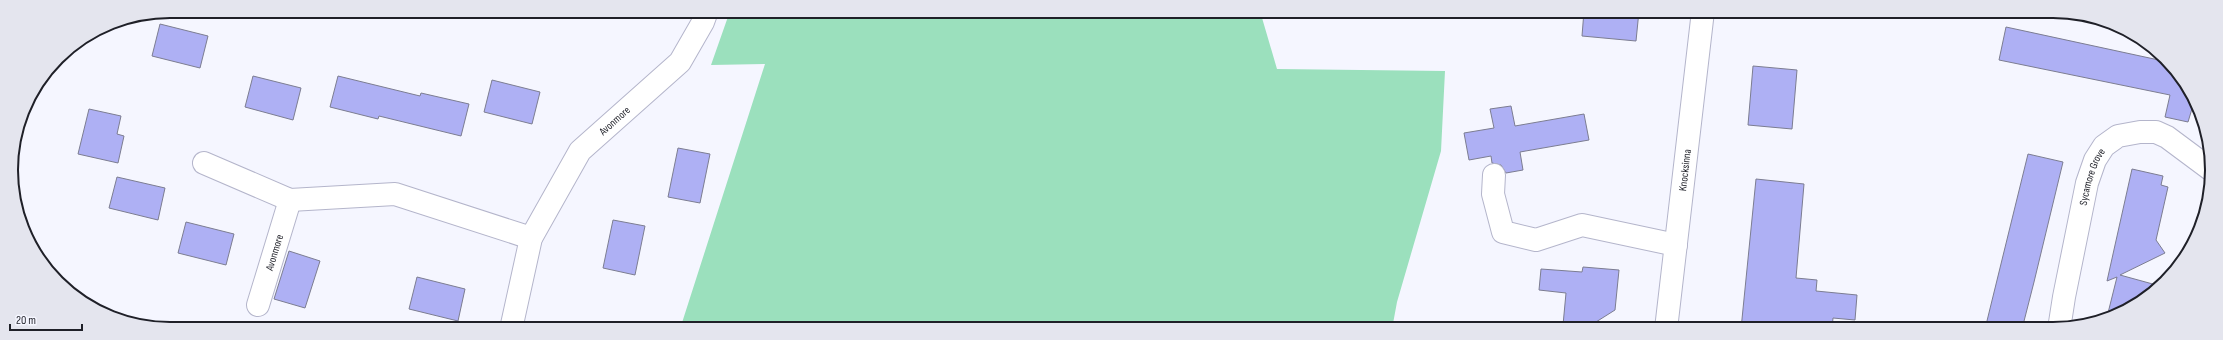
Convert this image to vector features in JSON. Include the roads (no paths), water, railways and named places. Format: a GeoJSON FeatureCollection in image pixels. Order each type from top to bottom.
{"type":"FeatureCollection","features":[{"type":"Feature","properties":{"kind":"street","name":"Avonmore"},"geometry":{"type":"LineString","coordinates":[[513,322],[531,238],[580,151],[680,62],[704,18]]}},
{"type":"Feature","properties":{"kind":"street","name":"Knocksinna"},"geometry":{"type":"LineString","coordinates":[[1667,322],[1702,18]]}},
{"type":"Feature","properties":{"kind":"street","name":"Sycamore Grove"},"geometry":{"type":"LineString","coordinates":[[2060,322],[2087,183],[2095,160],[2104,146],[2118,136],[2140,132],[2156,132],[2167,137],[2205,162]]}},
{"type":"Feature","properties":{"kind":"street"},"geometry":{"type":"LineString","coordinates":[[204,163],[290,200],[395,194],[531,238]]}},
{"type":"Feature","properties":{"kind":"street"},"geometry":{"type":"LineString","coordinates":[[1494,175],[1493,194],[1503,232],[1536,240],[1582,225],[1676,245]]}},
{"type":"Feature","properties":{"kind":"street","name":"Avonmore"},"geometry":{"type":"LineString","coordinates":[[258,304],[290,200]]}}]}
